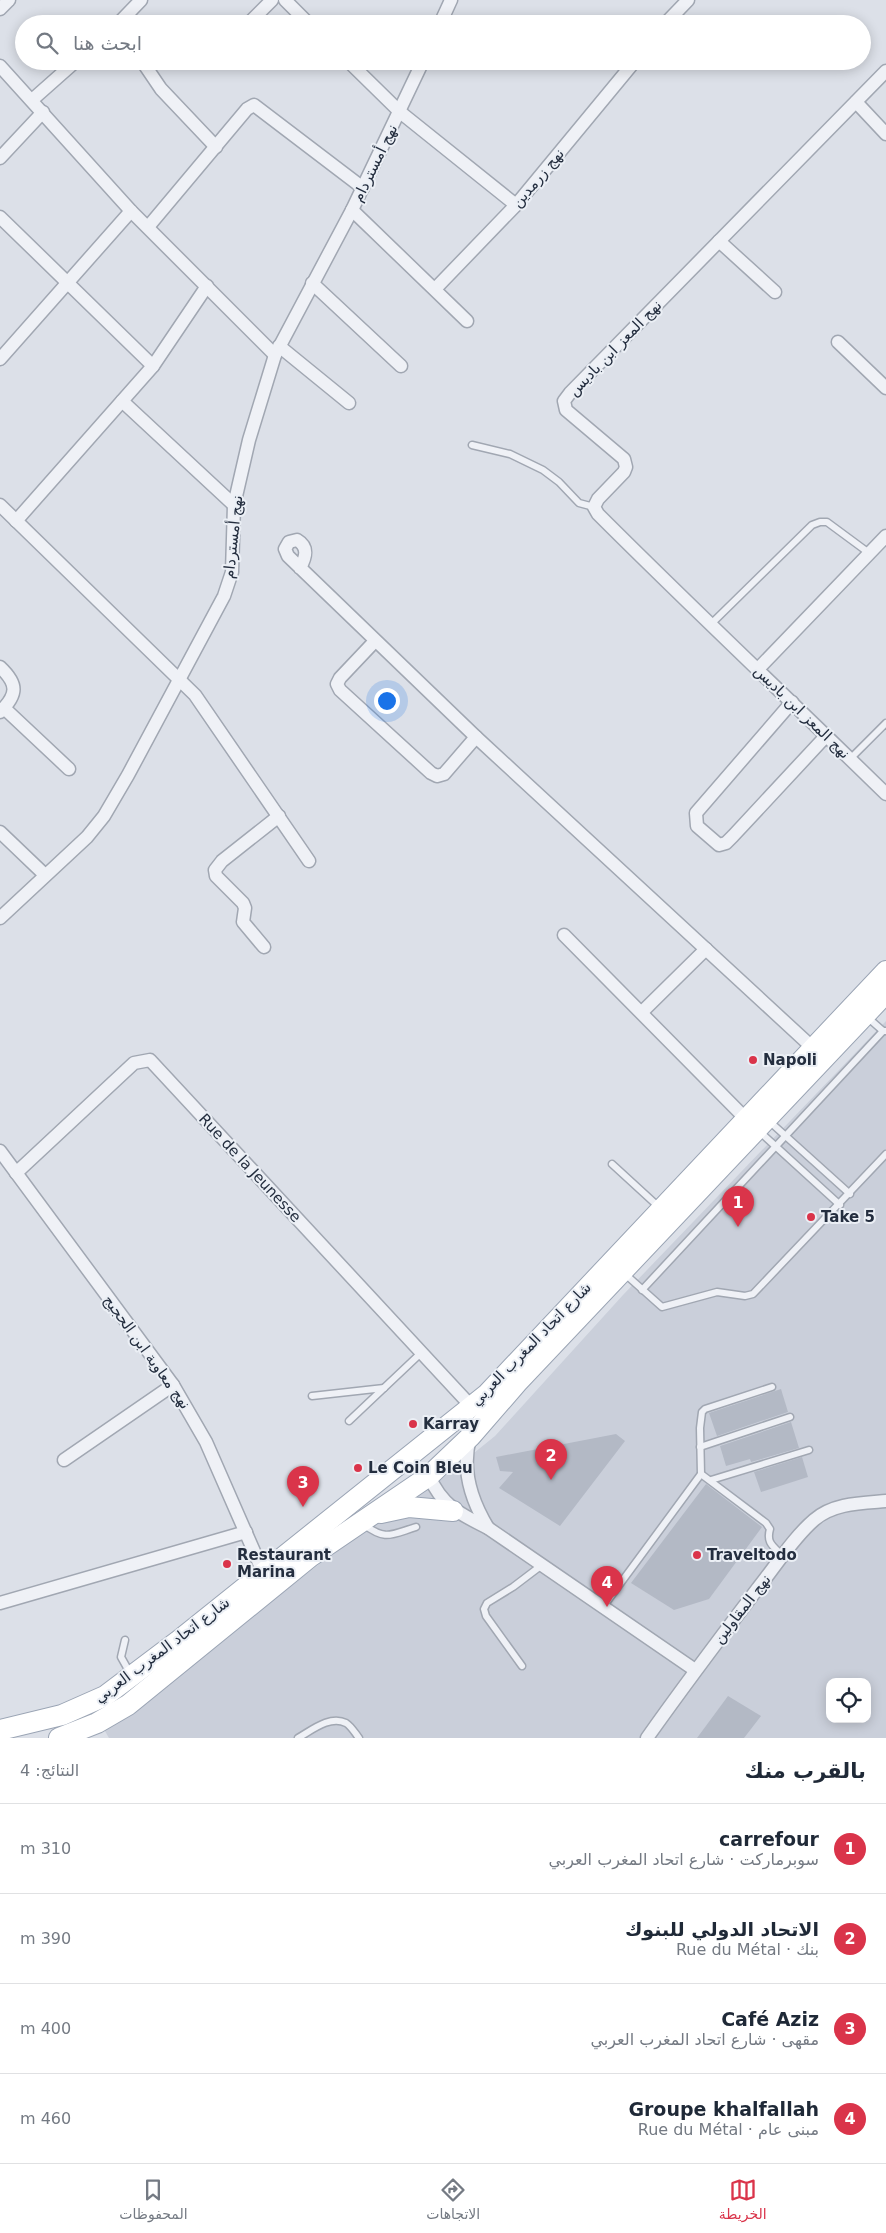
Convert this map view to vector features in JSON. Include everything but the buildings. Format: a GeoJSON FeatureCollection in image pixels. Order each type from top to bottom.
{"type":"FeatureCollection","features":[{"type":"Feature","properties":{"kind":"main road","name":"شارع اتحاد المغرب العربي"},"geometry":{"type":"LineString","coordinates":[[59,1738],[96,1723],[128,1705],[310,1557],[429,1476],[471,1436],[516,1384],[623,1271],[756,1122],[813,1048],[886,971]]}},
{"type":"Feature","properties":{"kind":"main road","name":"شارع اتحاد المغرب العربي"},"geometry":{"type":"LineString","coordinates":[[0,1730],[62,1715],[91,1704],[132,1677],[487,1394],[661,1208],[756,1122],[865,1016],[886,993]]}},
{"type":"Feature","properties":{"kind":"main road"},"geometry":{"type":"LineString","coordinates":[[429,1476],[446,1436],[471,1406]]}},
{"type":"Feature","properties":{"kind":"main road"},"geometry":{"type":"LineString","coordinates":[[361,1521],[388,1510],[409,1507],[453,1511]]}},
{"type":"Feature","properties":{"kind":"street"},"geometry":{"type":"LineString","coordinates":[[0,9],[9,0]]}},
{"type":"Feature","properties":{"kind":"street"},"geometry":{"type":"LineString","coordinates":[[127,15],[141,0]]}},
{"type":"Feature","properties":{"kind":"street"},"geometry":{"type":"LineString","coordinates":[[257,15],[272,0]]}},
{"type":"Feature","properties":{"kind":"street"},"geometry":{"type":"LineString","coordinates":[[285,0],[301,15]]}},
{"type":"Feature","properties":{"kind":"street"},"geometry":{"type":"LineString","coordinates":[[444,15],[451,0]]}},
{"type":"Feature","properties":{"kind":"street"},"geometry":{"type":"LineString","coordinates":[[674,15],[688,0]]}},
{"type":"Feature","properties":{"kind":"street"},"geometry":{"type":"LineString","coordinates":[[0,66],[131,211],[207,286],[277,350],[349,402]]}},
{"type":"Feature","properties":{"kind":"street"},"geometry":{"type":"LineString","coordinates":[[32,100],[66,70]]}},
{"type":"Feature","properties":{"kind":"street"},"geometry":{"type":"LineString","coordinates":[[148,70],[161,89],[216,147]]}},
{"type":"Feature","properties":{"kind":"street"},"geometry":{"type":"LineString","coordinates":[[357,70],[400,112],[516,205]]}},
{"type":"Feature","properties":{"kind":"street","name":"نهج أمستردام"},"geometry":{"type":"LineString","coordinates":[[0,918],[87,837],[104,816],[180,680],[230,582],[234,506],[249,440],[277,350],[352,210],[419,70]]}},
{"type":"Feature","properties":{"kind":"street","name":"نهج زرمدين"},"geometry":{"type":"LineString","coordinates":[[435,289],[516,205],[628,70]]}},
{"type":"Feature","properties":{"kind":"street","name":"نهج المعز ابن باديس"},"geometry":{"type":"LineString","coordinates":[[886,71],[570,392],[564,401],[566,410],[624,459],[626,467],[624,472],[598,499],[594,507],[598,514],[710,625],[758,669],[886,794]]}},
{"type":"Feature","properties":{"kind":"street"},"geometry":{"type":"LineString","coordinates":[[856,102],[886,134]]}},
{"type":"Feature","properties":{"kind":"street"},"geometry":{"type":"LineString","coordinates":[[148,227],[247,109],[254,105],[363,188]]}},
{"type":"Feature","properties":{"kind":"street"},"geometry":{"type":"LineString","coordinates":[[0,158],[43,112]]}},
{"type":"Feature","properties":{"kind":"street"},"geometry":{"type":"LineString","coordinates":[[352,210],[466,321]]}},
{"type":"Feature","properties":{"kind":"street"},"geometry":{"type":"LineString","coordinates":[[0,359],[131,211]]}},
{"type":"Feature","properties":{"kind":"street"},"geometry":{"type":"LineString","coordinates":[[0,217],[153,366]]}},
{"type":"Feature","properties":{"kind":"street"},"geometry":{"type":"LineString","coordinates":[[719,241],[775,292]]}},
{"type":"Feature","properties":{"kind":"street"},"geometry":{"type":"LineString","coordinates":[[312,283],[401,366]]}},
{"type":"Feature","properties":{"kind":"street"},"geometry":{"type":"LineString","coordinates":[[16,521],[153,366],[207,286]]}},
{"type":"Feature","properties":{"kind":"street"},"geometry":{"type":"LineString","coordinates":[[838,342],[886,388]]}},
{"type":"Feature","properties":{"kind":"street"},"geometry":{"type":"LineString","coordinates":[[122,401],[234,506]]}},
{"type":"Feature","properties":{"kind":"street"},"geometry":{"type":"LineString","coordinates":[[0,505],[180,680],[201,704],[309,861]]}},
{"type":"Feature","properties":{"kind":"street"},"geometry":{"type":"LineString","coordinates":[[758,669],[886,536]]}},
{"type":"Feature","properties":{"kind":"street"},"geometry":{"type":"LineString","coordinates":[[300,568],[476,737],[813,1048]]}},
{"type":"Feature","properties":{"kind":"street"},"geometry":{"type":"LineString","coordinates":[[374,641],[340,678],[338,684],[340,690],[432,773],[438,776],[444,774],[476,737]]}},
{"type":"Feature","properties":{"kind":"street"},"geometry":{"type":"LineString","coordinates":[[0,667],[10,676],[14,690],[13,696],[2,710],[69,769]]}},
{"type":"Feature","properties":{"kind":"street"},"geometry":{"type":"LineString","coordinates":[[792,702],[696,813],[697,826],[719,845],[726,843],[826,736]]}},
{"type":"Feature","properties":{"kind":"street"},"geometry":{"type":"LineString","coordinates":[[264,947],[243,922],[245,908],[243,903],[216,876],[215,870],[222,861],[279,816]]}},
{"type":"Feature","properties":{"kind":"street"},"geometry":{"type":"LineString","coordinates":[[0,832],[45,875]]}},
{"type":"Feature","properties":{"kind":"street"},"geometry":{"type":"LineString","coordinates":[[564,935],[756,1122]]}},
{"type":"Feature","properties":{"kind":"street"},"geometry":{"type":"LineString","coordinates":[[642,1012],[706,949]]}},
{"type":"Feature","properties":{"kind":"street","name":"Rue de la Jeunesse"},"geometry":{"type":"LineString","coordinates":[[16,1173],[134,1063],[150,1060],[471,1406]]}},
{"type":"Feature","properties":{"kind":"street","name":"نهج معاوية ابن الحجيج"},"geometry":{"type":"LineString","coordinates":[[0,1151],[173,1385],[196,1422],[263,1572]]}},
{"type":"Feature","properties":{"kind":"street"},"geometry":{"type":"LineString","coordinates":[[64,1460],[173,1385]]}},
{"type":"Feature","properties":{"kind":"street"},"geometry":{"type":"LineString","coordinates":[[471,1436],[466,1450],[469,1487],[474,1503],[488,1528]]}},
{"type":"Feature","properties":{"kind":"street"},"geometry":{"type":"LineString","coordinates":[[429,1476],[435,1489],[453,1511],[488,1528],[695,1670]]}},
{"type":"Feature","properties":{"kind":"street","name":"نهج المقاولين"},"geometry":{"type":"LineString","coordinates":[[647,1738],[695,1670],[814,1520],[833,1509],[855,1504],[886,1501]]}},
{"type":"Feature","properties":{"kind":"street"},"geometry":{"type":"LineString","coordinates":[[0,1603],[246,1532]]}},
{"type":"Feature","properties":{"kind":"lane"},"geometry":{"type":"LineString","coordinates":[[472,445],[510,454],[543,470],[559,482],[579,504],[594,507]]}},
{"type":"Feature","properties":{"kind":"lane"},"geometry":{"type":"LineString","coordinates":[[710,625],[812,525],[827,522],[870,553]]}},
{"type":"Feature","properties":{"kind":"lane"},"geometry":{"type":"LineString","coordinates":[[850,759],[886,723]]}},
{"type":"Feature","properties":{"kind":"lane"},"geometry":{"type":"LineString","coordinates":[[642,1290],[884,1031],[865,1016]]}},
{"type":"Feature","properties":{"kind":"lane"},"geometry":{"type":"LineString","coordinates":[[756,1122],[786,1137],[850,1194]]}},
{"type":"Feature","properties":{"kind":"lane"},"geometry":{"type":"LineString","coordinates":[[756,1122],[776,1147],[840,1205]]}},
{"type":"Feature","properties":{"kind":"lane"},"geometry":{"type":"LineString","coordinates":[[623,1271],[662,1307],[717,1292],[745,1296],[753,1294],[840,1205],[886,1154]]}},
{"type":"Feature","properties":{"kind":"lane"},"geometry":{"type":"LineString","coordinates":[[612,1164],[661,1208]]}},
{"type":"Feature","properties":{"kind":"lane"},"geometry":{"type":"LineString","coordinates":[[349,1421],[422,1352]]}},
{"type":"Feature","properties":{"kind":"lane"},"geometry":{"type":"LineString","coordinates":[[603,1607],[701,1474],[700,1428],[702,1412],[705,1409],[772,1387]]}},
{"type":"Feature","properties":{"kind":"lane"},"geometry":{"type":"LineString","coordinates":[[312,1396],[384,1388]]}},
{"type":"Feature","properties":{"kind":"lane"},"geometry":{"type":"LineString","coordinates":[[700,1446],[790,1417]]}},
{"type":"Feature","properties":{"kind":"lane"},"geometry":{"type":"LineString","coordinates":[[711,1480],[809,1450]]}},
{"type":"Feature","properties":{"kind":"lane"},"geometry":{"type":"LineString","coordinates":[[701,1474],[766,1523],[770,1529],[767,1539],[769,1543],[784,1556]]}},
{"type":"Feature","properties":{"kind":"lane"},"geometry":{"type":"LineString","coordinates":[[361,1521],[376,1534],[385,1535],[416,1527]]}},
{"type":"Feature","properties":{"kind":"lane"},"geometry":{"type":"LineString","coordinates":[[522,1666],[486,1616],[484,1609],[487,1603],[513,1587],[542,1565]]}},
{"type":"Feature","properties":{"kind":"lane"},"geometry":{"type":"LineString","coordinates":[[125,1640],[120,1657],[132,1677]]}},
{"type":"Feature","properties":{"kind":"lane"},"geometry":{"type":"LineString","coordinates":[[298,1738],[325,1723],[336,1720],[347,1724],[359,1738]]}},
{"type":"Feature","properties":{"kind":"shaded area"},"geometry":{"type":"Polygon","coordinates":[[[886,1021],[886,1738],[109,1738],[102,1726],[133,1710],[369,1525],[433,1486],[495,1436],[623,1295],[886,1021]]]}},
{"type":"Feature","properties":{"kind":"place","name":"Napoli"},"geometry":{"type":"Point","coordinates":[753,1060]}},
{"type":"Feature","properties":{"kind":"place","name":"Take 5"},"geometry":{"type":"Point","coordinates":[811,1217]}},
{"type":"Feature","properties":{"kind":"place","name":"carrefour"},"geometry":{"type":"Point","coordinates":[738,1227]}},
{"type":"Feature","properties":{"kind":"place","name":"Karray"},"geometry":{"type":"Point","coordinates":[413,1424]}},
{"type":"Feature","properties":{"kind":"place","name":"Le Coin Bleu"},"geometry":{"type":"Point","coordinates":[358,1468]}},
{"type":"Feature","properties":{"kind":"place","name":"الاتحاد الدولي للبنوك"},"geometry":{"type":"Point","coordinates":[551,1480]}},
{"type":"Feature","properties":{"kind":"place","name":"Café Aziz"},"geometry":{"type":"Point","coordinates":[303,1507]}},
{"type":"Feature","properties":{"kind":"place","name":"Traveltodo"},"geometry":{"type":"Point","coordinates":[697,1555]}},
{"type":"Feature","properties":{"kind":"place","name":"Restaurant Marina"},"geometry":{"type":"Point","coordinates":[227,1564]}},
{"type":"Feature","properties":{"kind":"place","name":"Groupe khalfallah"},"geometry":{"type":"Point","coordinates":[607,1607]}}]}
